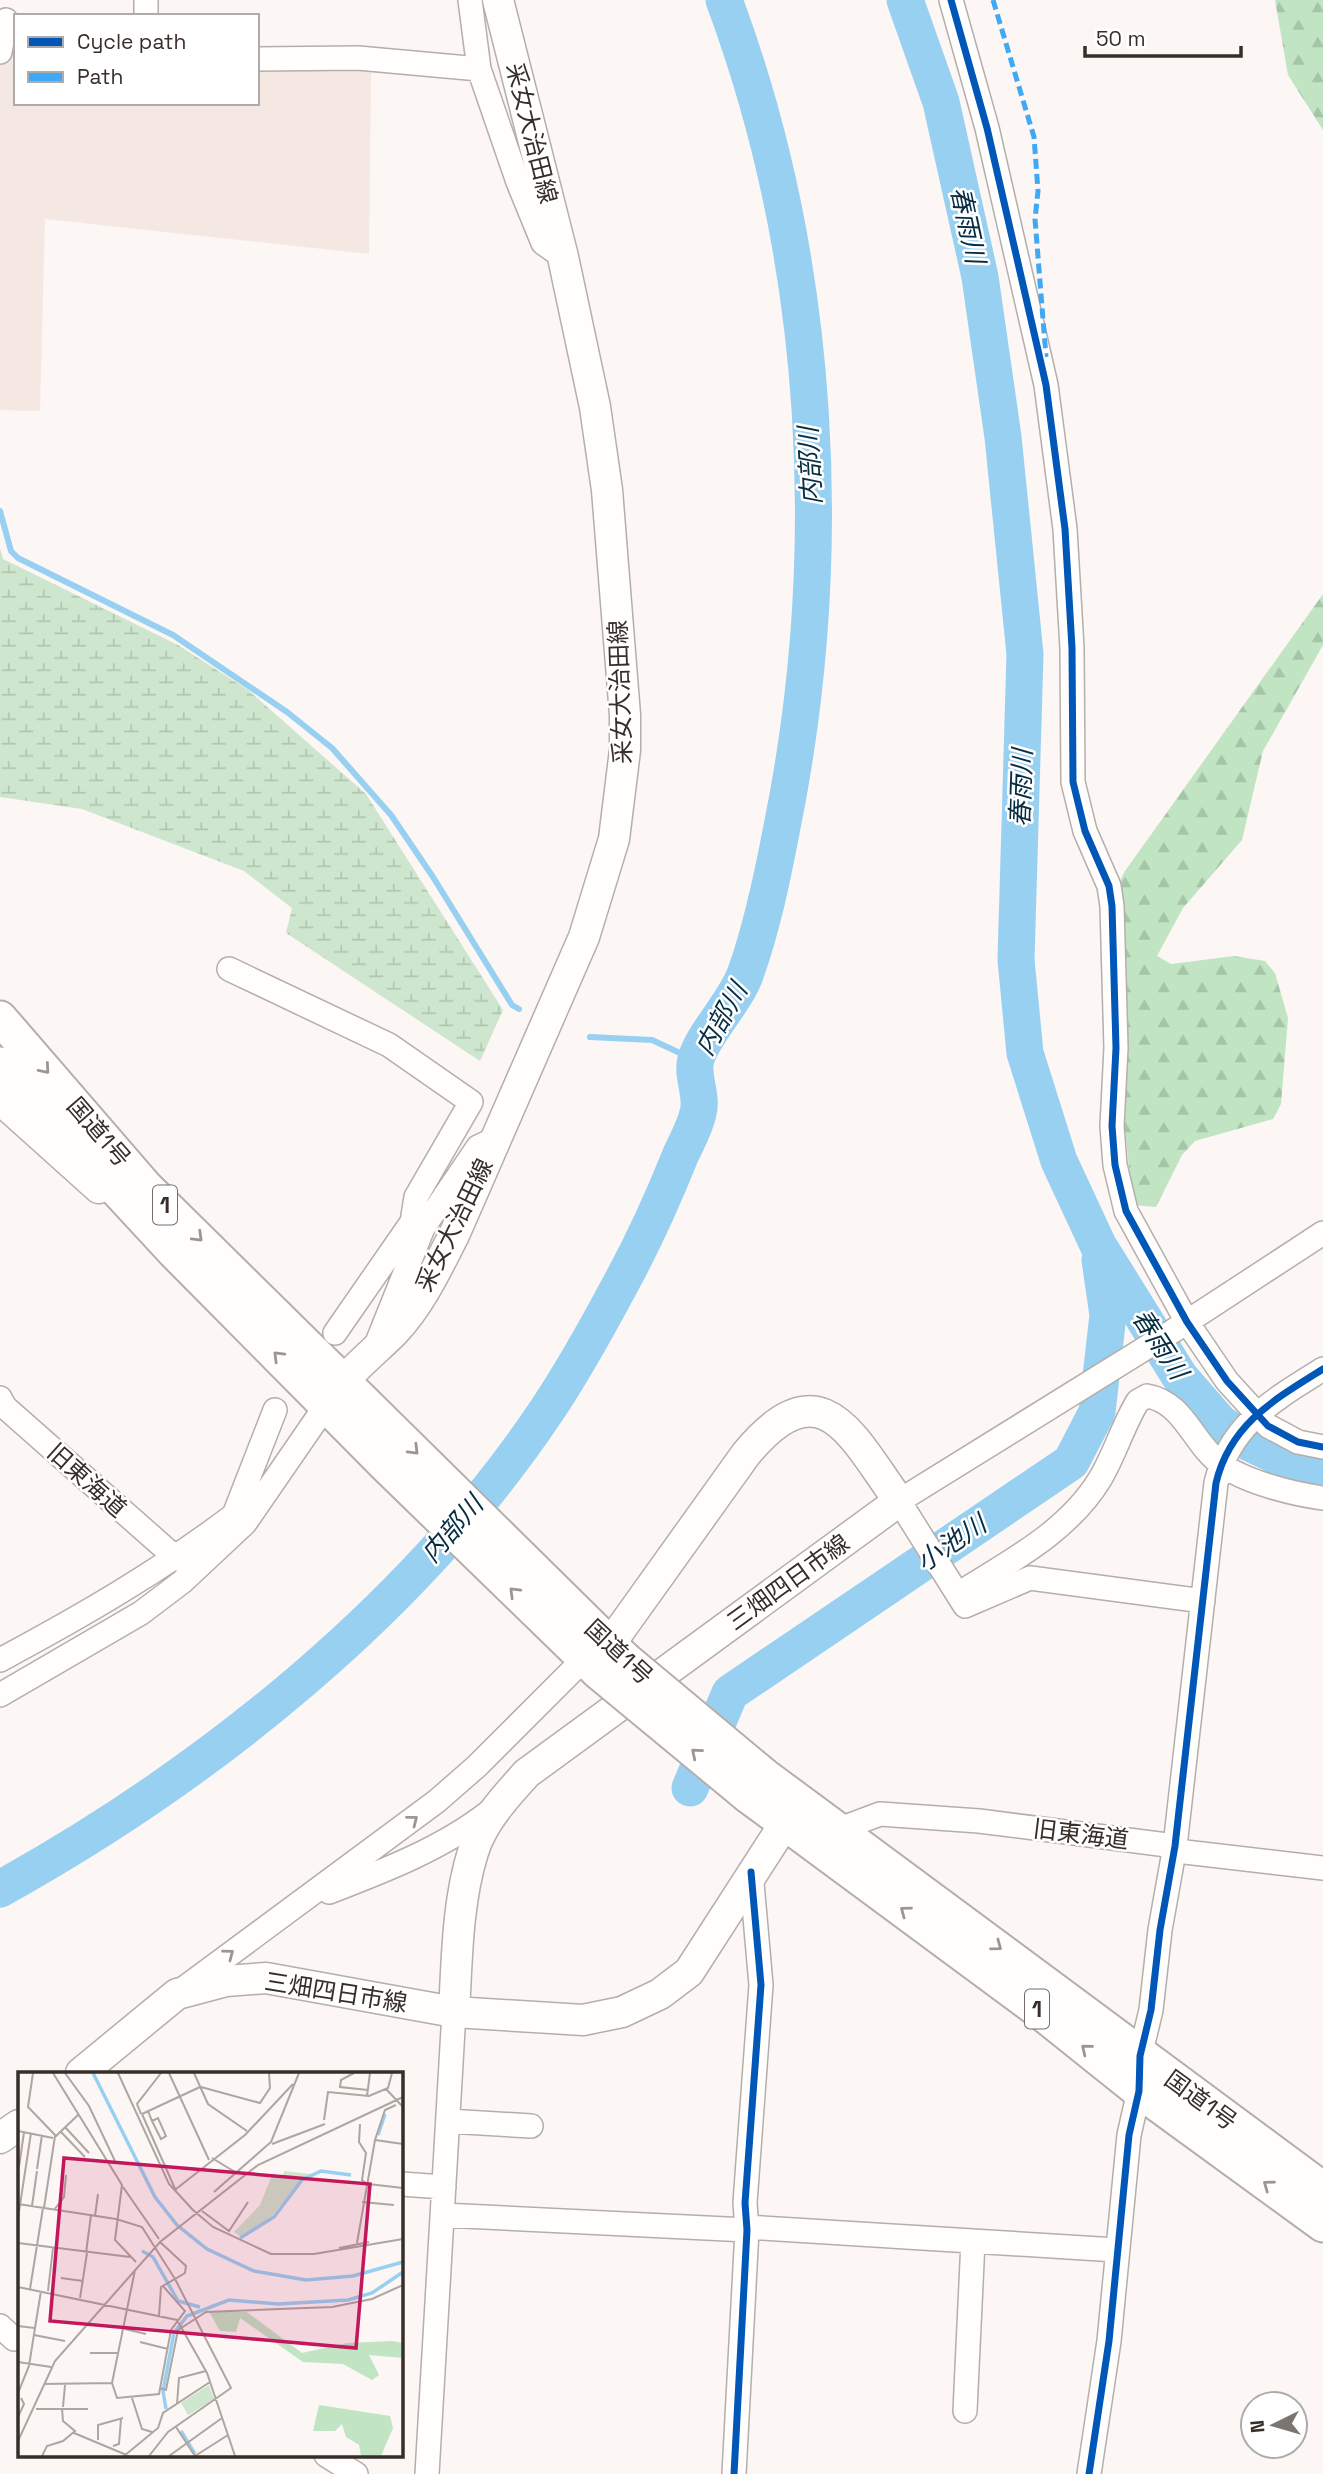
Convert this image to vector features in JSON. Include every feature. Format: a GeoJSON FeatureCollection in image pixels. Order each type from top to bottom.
{"type":"FeatureCollection","features":[{"type":"Feature","properties":{"kind":"highway","name":"国道1号"},"geometry":{"type":"LineString","coordinates":[[0,1017],[146,1187],[346,1404],[594,1649],[756,1785],[840,1829],[1140,2056],[1323,2189]]}},
{"type":"Feature","properties":{"kind":"highway","name":"国道1号"},"geometry":{"type":"LineString","coordinates":[[0,1064],[174,1252],[346,1404]]}},
{"type":"Feature","properties":{"kind":"highway","name":"国道1号"},"geometry":{"type":"LineString","coordinates":[[756,1785],[785,1823],[1039,2011],[1139,2091],[1323,2225]]}},
{"type":"Feature","properties":{"kind":"main road","name":"采女大治田線"},"geometry":{"type":"LineString","coordinates":[[346,1404],[374,1350],[396,1330],[429,1282],[454,1235],[584,937],[614,839],[625,750],[625,715],[607,490],[596,407],[563,257],[498,0]]}},
{"type":"Feature","properties":{"kind":"main road"},"geometry":{"type":"LineString","coordinates":[[0,1099],[55,1152],[174,1252]]}},
{"type":"Feature","properties":{"kind":"main road"},"geometry":{"type":"LineString","coordinates":[[594,1649],[746,1454],[765,1432],[784,1419],[813,1412],[844,1424],[858,1440],[906,1513]]}},
{"type":"Feature","properties":{"kind":"main road","name":"三畑四日市線"},"geometry":{"type":"LineString","coordinates":[[454,2012],[460,1919],[473,1851],[499,1803],[527,1773],[906,1513]]}},
{"type":"Feature","properties":{"kind":"main road","name":"三畑四日市線"},"geometry":{"type":"LineString","coordinates":[[82,2072],[177,1994],[206,1984],[266,1978],[454,2012],[583,2020],[603,2017],[640,2004],[689,1972],[785,1823]]}},
{"type":"Feature","properties":{"kind":"main road"},"geometry":{"type":"LineString","coordinates":[[0,2138],[18,2125]]}},
{"type":"Feature","properties":{"kind":"street"},"geometry":{"type":"LineString","coordinates":[[470,0],[479,69],[544,243],[563,257]]}},
{"type":"Feature","properties":{"kind":"street"},"geometry":{"type":"LineString","coordinates":[[951,0],[1009,222],[1045,385],[1059,474],[1070,605],[1073,782],[1085,831],[1109,887],[1112,906],[1116,1048],[1112,1126],[1119,1191],[1135,1232],[1180,1327],[1227,1381],[1252,1418],[1298,1442],[1323,1447]]}},
{"type":"Feature","properties":{"kind":"street"},"geometry":{"type":"LineString","coordinates":[[0,52],[7,21]]}},
{"type":"Feature","properties":{"kind":"street"},"geometry":{"type":"LineString","coordinates":[[259,59],[358,58],[479,69]]}},
{"type":"Feature","properties":{"kind":"street"},"geometry":{"type":"LineString","coordinates":[[229,969],[389,1045],[471,1102],[416,1198],[417,1225],[374,1350]]}},
{"type":"Feature","properties":{"kind":"street"},"geometry":{"type":"LineString","coordinates":[[334,1332],[478,1147],[497,1138]]}},
{"type":"Feature","properties":{"kind":"street"},"geometry":{"type":"LineString","coordinates":[[1203,1601],[1030,1578],[965,1606],[906,1513],[1044,1412],[1323,1233]]}},
{"type":"Feature","properties":{"kind":"street"},"geometry":{"type":"LineString","coordinates":[[1089,2474],[1109,2341],[1129,2134],[1139,2091],[1140,2056],[1151,2010],[1160,1930],[1175,1846],[1203,1601],[1223,1458],[1252,1418],[1323,1369]]}},
{"type":"Feature","properties":{"kind":"street"},"geometry":{"type":"LineString","coordinates":[[958,1593],[1051,1534],[1073,1514],[1108,1465],[1132,1410],[1138,1401],[1147,1396],[1166,1402],[1223,1458],[1268,1485],[1323,1498]]}},
{"type":"Feature","properties":{"kind":"street","name":"旧東海道"},"geometry":{"type":"LineString","coordinates":[[0,1398],[5,1407],[177,1559]]}},
{"type":"Feature","properties":{"kind":"street"},"geometry":{"type":"LineString","coordinates":[[0,1695],[141,1613],[183,1582],[346,1404]]}},
{"type":"Feature","properties":{"kind":"street"},"geometry":{"type":"LineString","coordinates":[[0,1660],[119,1595],[239,1519],[275,1410]]}},
{"type":"Feature","properties":{"kind":"street"},"geometry":{"type":"LineString","coordinates":[[155,2010],[290,1907],[437,1801],[477,1766],[594,1649]]}},
{"type":"Feature","properties":{"kind":"street"},"geometry":{"type":"LineString","coordinates":[[290,1907],[423,1852],[467,1829],[499,1803]]}},
{"type":"Feature","properties":{"kind":"street","name":"旧東海道"},"geometry":{"type":"LineString","coordinates":[[840,1829],[880,1814],[979,1821],[1175,1846],[1185,1852],[1323,1868]]}},
{"type":"Feature","properties":{"kind":"street"},"geometry":{"type":"LineString","coordinates":[[734,2474],[747,2228],[745,2203],[761,1985],[751,1872]]}},
{"type":"Feature","properties":{"kind":"street"},"geometry":{"type":"LineString","coordinates":[[427,2474],[454,2012]]}},
{"type":"Feature","properties":{"kind":"street"},"geometry":{"type":"LineString","coordinates":[[448,2121],[531,2126]]}},
{"type":"Feature","properties":{"kind":"street"},"geometry":{"type":"LineString","coordinates":[[402,2184],[444,2186]]}},
{"type":"Feature","properties":{"kind":"street"},"geometry":{"type":"LineString","coordinates":[[443,2214],[747,2228],[1116,2250]]}},
{"type":"Feature","properties":{"kind":"street"},"geometry":{"type":"LineString","coordinates":[[965,2412],[973,2241]]}},
{"type":"Feature","properties":{"kind":"street"},"geometry":{"type":"LineString","coordinates":[[328,2456],[356,2474]]}},
{"type":"Feature","properties":{"kind":"shaded area"},"geometry":{"type":"Polygon","coordinates":[[[14,53],[14,105],[259,105],[259,70],[371,70],[369,254],[45,219],[40,411],[0,410],[0,63],[14,53]]]}},
{"type":"Feature","properties":{"kind":"green space"},"geometry":{"type":"Polygon","coordinates":[[[1275,0],[1323,0],[1323,130],[1288,75],[1275,0]]]}},
{"type":"Feature","properties":{"kind":"green space"},"geometry":{"type":"Polygon","coordinates":[[[0,548],[3,559],[178,645],[248,690],[366,794],[503,1010],[480,1061],[286,933],[292,908],[244,871],[82,809],[0,797],[0,548]]]}},
{"type":"Feature","properties":{"kind":"green space"},"geometry":{"type":"Polygon","coordinates":[[[1323,594],[1323,645],[1263,751],[1242,840],[1183,908],[1157,956],[1171,964],[1234,956],[1265,961],[1275,973],[1288,1018],[1281,1104],[1273,1119],[1195,1141],[1182,1155],[1156,1207],[1133,1205],[1111,996],[1109,903],[1125,871],[1323,594]]]}},
{"type":"Feature","properties":{"kind":"waterway","name":"内部川"},"geometry":{"type":"LineString","coordinates":[[0,1889],[77,1844],[154,1794],[229,1739],[301,1681],[370,1619],[435,1553],[494,1483],[567,1380],[637,1253],[695,1123],[699,1106],[696,1059],[742,983],[762,920],[778,850],[799,729],[810,624],[813,518],[810,412],[800,307],[782,203],[757,100],[724,0]]}},
{"type":"Feature","properties":{"kind":"waterway","name":"春雨川"},"geometry":{"type":"LineString","coordinates":[[905,0],[941,102],[980,277],[1003,437],[1025,654],[1016,960],[1025,1053],[1059,1161],[1098,1245],[1180,1377],[1220,1423],[1250,1443],[1283,1459],[1323,1468]]}},
{"type":"Feature","properties":{"kind":"waterway"},"geometry":{"type":"LineString","coordinates":[[0,511],[11,551],[18,558],[173,635],[287,712],[332,748],[391,815],[433,877],[512,1005],[519,1009]]}},
{"type":"Feature","properties":{"kind":"waterway"},"geometry":{"type":"LineString","coordinates":[[590,1037],[652,1040],[695,1060]]}},
{"type":"Feature","properties":{"kind":"waterway","name":"小池川"},"geometry":{"type":"LineString","coordinates":[[690,1788],[730,1693],[1071,1462],[1097,1412],[1108,1315],[1100,1260]]}},
{"type":"Feature","properties":{"kind":"marked path"},"geometry":{"type":"LineString","coordinates":[[993,0],[1034,137],[1038,191],[1035,219],[1046,357]]}},
{"type":"Feature","properties":{"kind":"cycle path"},"geometry":{"type":"LineString","coordinates":[[951,0],[987,128],[1046,385],[1065,529],[1072,648],[1073,782],[1085,831],[1109,886],[1112,906],[1116,1048],[1112,1126],[1115,1165],[1126,1211],[1187,1322],[1227,1381],[1268,1426],[1298,1442],[1323,1447]]}},
{"type":"Feature","properties":{"kind":"cycle path"},"geometry":{"type":"LineString","coordinates":[[1089,2474],[1109,2341],[1129,2135],[1139,2091],[1140,2056],[1151,2010],[1160,1930],[1175,1846],[1216,1483],[1223,1462],[1243,1429],[1272,1403],[1323,1369]]}},
{"type":"Feature","properties":{"kind":"cycle path"},"geometry":{"type":"LineString","coordinates":[[734,2474],[747,2230],[745,2203],[761,1985],[751,1872]]}}]}
